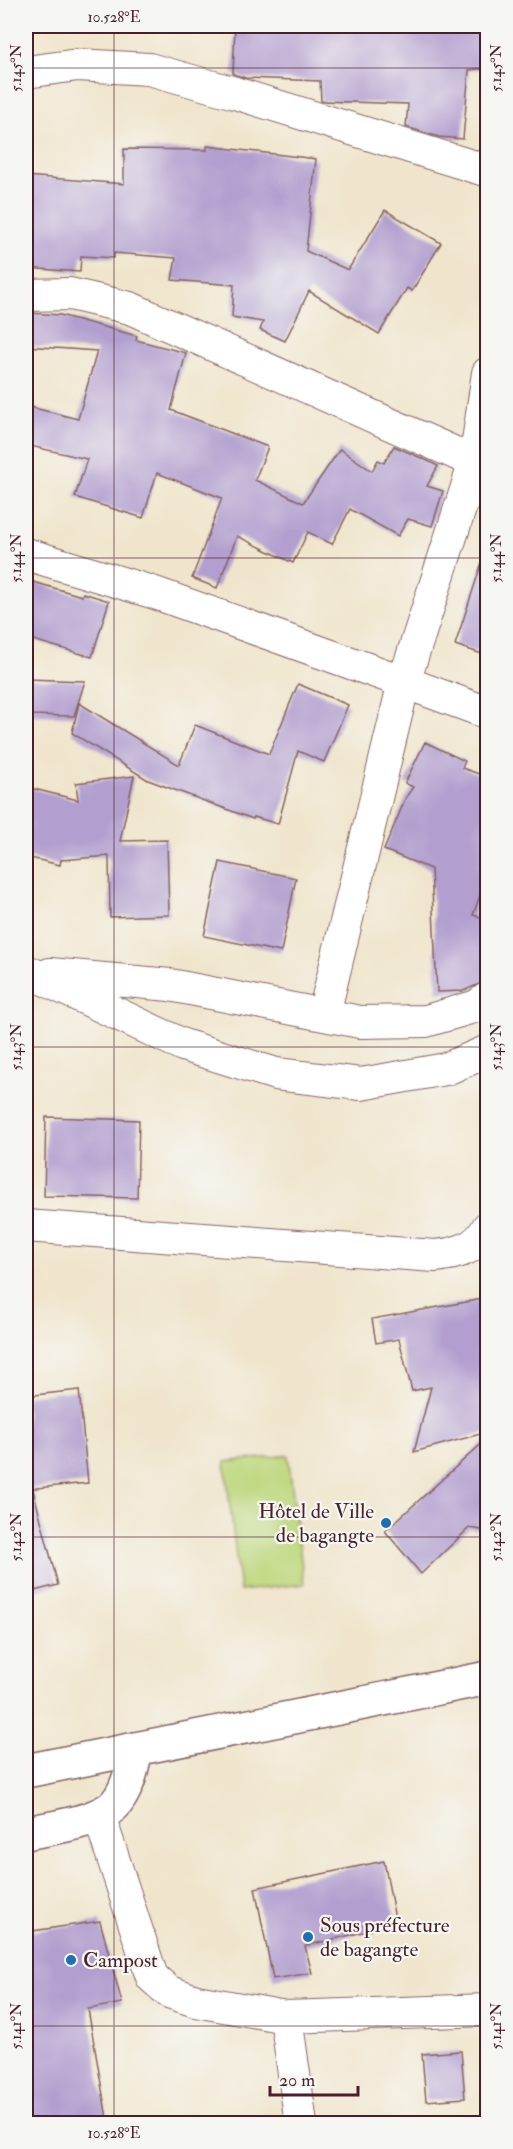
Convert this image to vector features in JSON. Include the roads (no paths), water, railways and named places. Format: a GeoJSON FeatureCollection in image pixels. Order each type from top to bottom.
{"type":"FeatureCollection","features":[{"type":"Feature","properties":{"kind":"street"},"geometry":{"type":"LineString","coordinates":[[26,72],[78,65],[149,69],[488,171]]}},
{"type":"Feature","properties":{"kind":"street"},"geometry":{"type":"LineString","coordinates":[[26,295],[69,294],[130,308],[481,465]]}},
{"type":"Feature","properties":{"kind":"street"},"geometry":{"type":"LineString","coordinates":[[324,1014],[404,682],[481,465],[488,373]]}},
{"type":"Feature","properties":{"kind":"street"},"geometry":{"type":"LineString","coordinates":[[26,554],[155,593],[488,713]]}},
{"type":"Feature","properties":{"kind":"street"},"geometry":{"type":"LineString","coordinates":[[26,971],[170,985],[360,1022],[426,1021],[477,1006],[488,998]]}},
{"type":"Feature","properties":{"kind":"street"},"geometry":{"type":"LineString","coordinates":[[26,971],[183,1045],[276,1074],[361,1084],[446,1069],[488,1051]]}},
{"type":"Feature","properties":{"kind":"street"},"geometry":{"type":"LineString","coordinates":[[26,1226],[435,1256],[456,1254],[470,1248],[488,1227]]}},
{"type":"Feature","properties":{"kind":"street"},"geometry":{"type":"LineString","coordinates":[[26,1770],[488,1678]]}},
{"type":"Feature","properties":{"kind":"street"},"geometry":{"type":"LineString","coordinates":[[26,1833],[58,1827],[99,1815],[116,1804],[125,1789],[136,1749]]}},
{"type":"Feature","properties":{"kind":"street"},"geometry":{"type":"LineString","coordinates":[[99,1815],[152,1977],[169,1992],[196,2001],[286,2018],[488,2010]]}},
{"type":"Feature","properties":{"kind":"street"},"geometry":{"type":"LineString","coordinates":[[286,2018],[301,2124]]}},
{"type":"Feature","properties":{"kind":"place","name":"Hôtel de Ville de bagangte"},"geometry":{"type":"Point","coordinates":[386,1523]}},
{"type":"Feature","properties":{"kind":"place","name":"Sous préfecture de bagangte"},"geometry":{"type":"Point","coordinates":[308,1937]}},
{"type":"Feature","properties":{"kind":"place","name":"Campost"},"geometry":{"type":"Point","coordinates":[71,1960]}}]}
